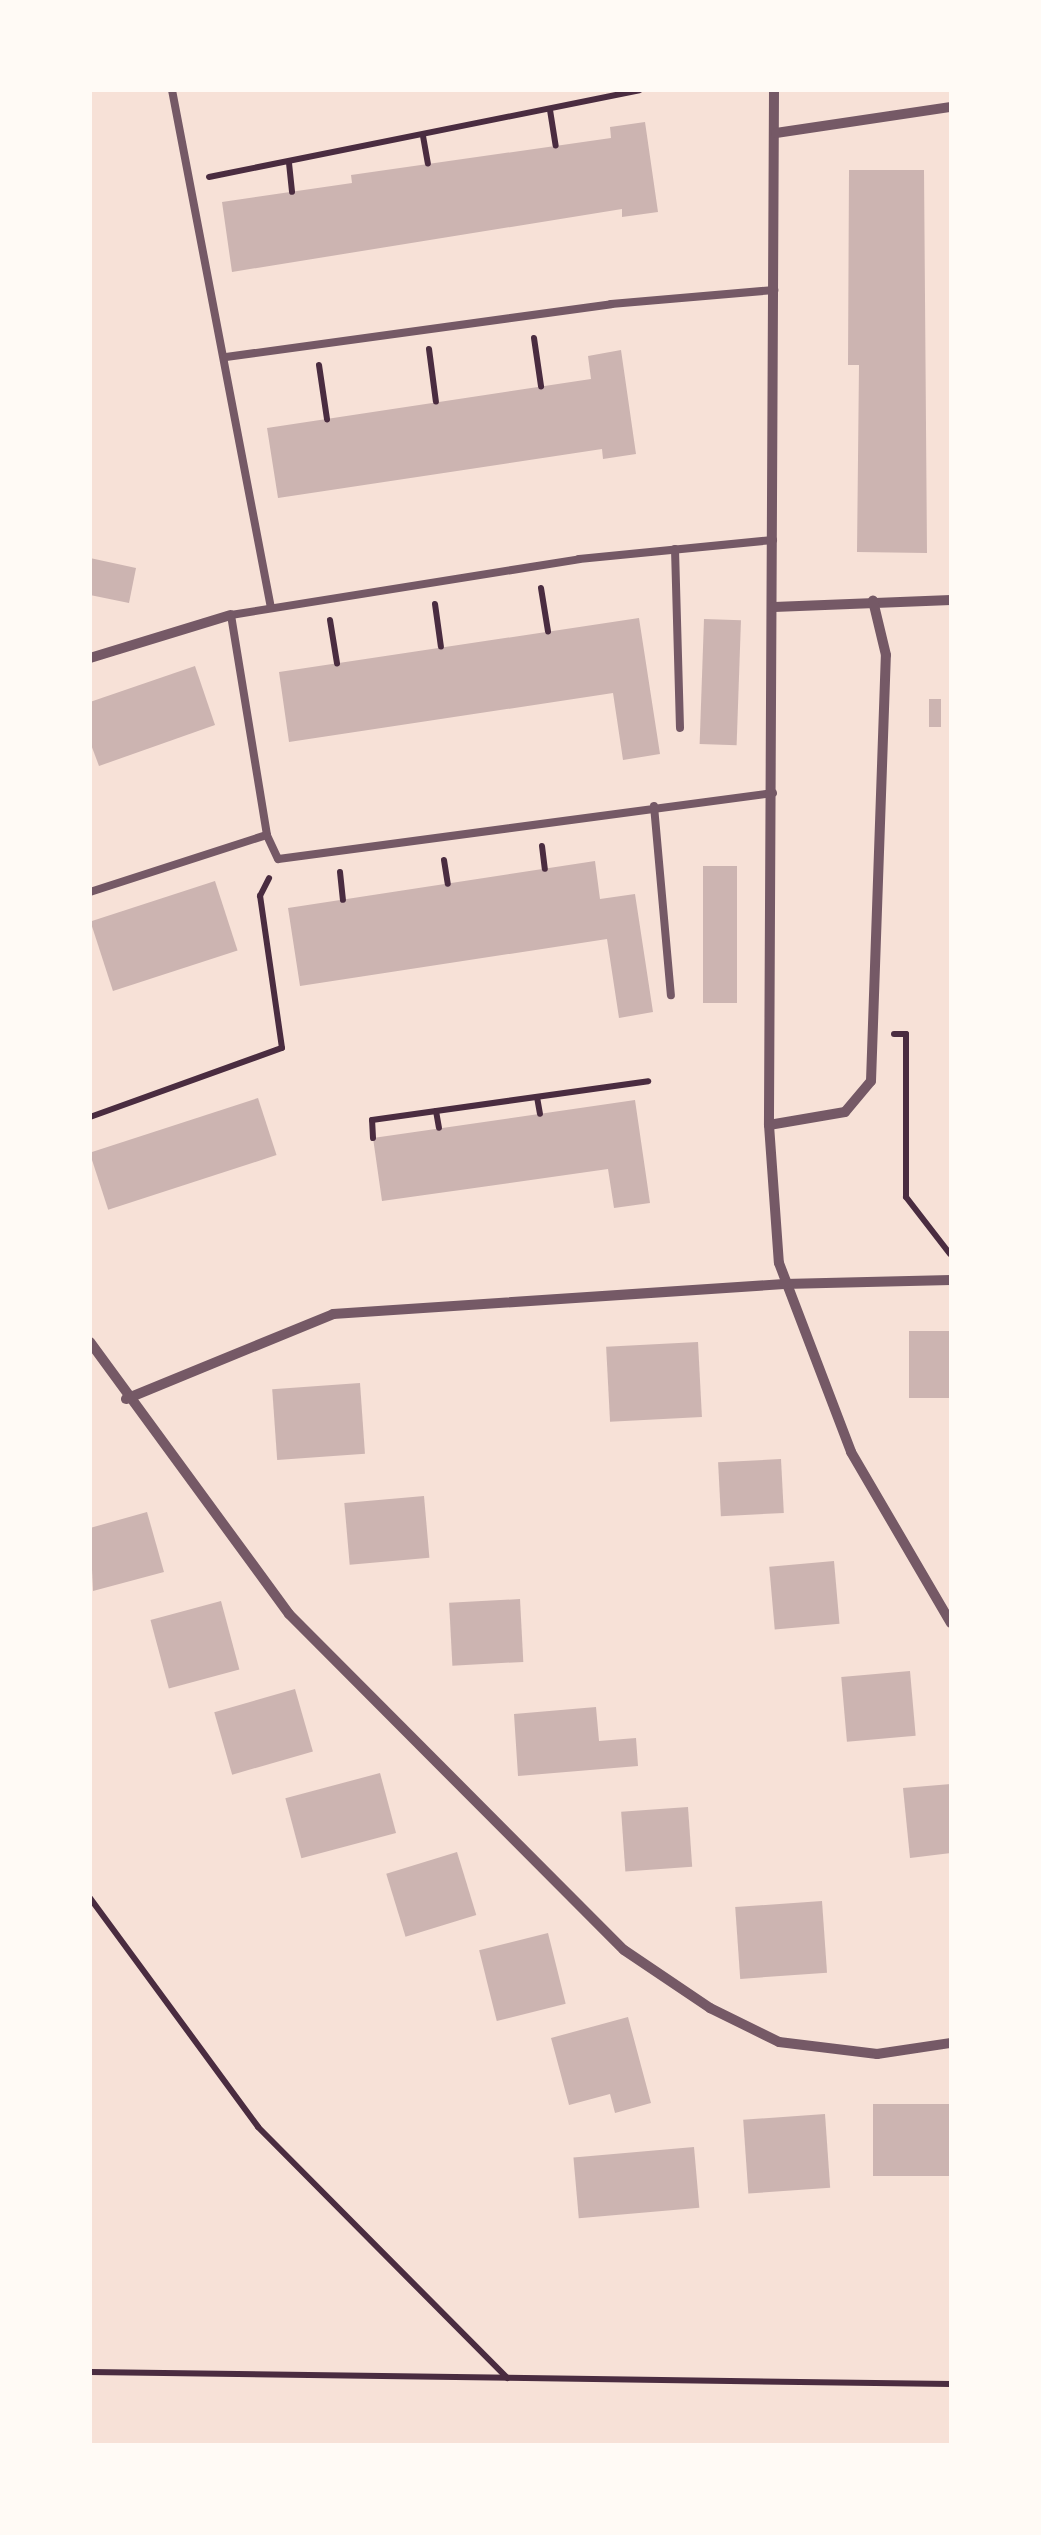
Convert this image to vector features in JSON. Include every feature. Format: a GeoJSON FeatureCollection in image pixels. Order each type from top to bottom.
{"type":"FeatureCollection","features":[{"type":"Feature","properties":{"kind":"street"},"geometry":{"type":"LineString","coordinates":[[774,90],[774,793],[769,1125],[784,1284],[850,1452],[949,1617]]}},
{"type":"Feature","properties":{"kind":"street"},"geometry":{"type":"LineString","coordinates":[[776,133],[951,107]]}},
{"type":"Feature","properties":{"kind":"street"},"geometry":{"type":"LineString","coordinates":[[774,607],[951,600]]}},
{"type":"Feature","properties":{"kind":"street"},"geometry":{"type":"LineString","coordinates":[[769,1125],[854,1107],[871,1080],[876,1033],[886,655],[872,601]]}},
{"type":"Feature","properties":{"kind":"street"},"geometry":{"type":"LineString","coordinates":[[90,658],[231,615]]}},
{"type":"Feature","properties":{"kind":"street"},"geometry":{"type":"LineString","coordinates":[[126,1400],[334,1314],[784,1284],[951,1280]]}},
{"type":"Feature","properties":{"kind":"street"},"geometry":{"type":"LineString","coordinates":[[90,1342],[126,1400],[289,1614],[624,1950],[710,2008],[779,2042],[877,2054],[951,2043]]}},
{"type":"Feature","properties":{"kind":"lane"},"geometry":{"type":"LineString","coordinates":[[172,90],[272,608]]}},
{"type":"Feature","properties":{"kind":"lane"},"geometry":{"type":"LineString","coordinates":[[226,357],[530,315],[774,290]]}},
{"type":"Feature","properties":{"kind":"lane"},"geometry":{"type":"LineString","coordinates":[[773,540],[538,566],[231,615],[267,835],[278,859],[774,793]]}},
{"type":"Feature","properties":{"kind":"lane"},"geometry":{"type":"LineString","coordinates":[[675,549],[680,728]]}},
{"type":"Feature","properties":{"kind":"lane"},"geometry":{"type":"LineString","coordinates":[[654,806],[672,995]]}},
{"type":"Feature","properties":{"kind":"lane"},"geometry":{"type":"LineString","coordinates":[[90,892],[267,835]]}},
{"type":"Feature","properties":{"kind":"path"},"geometry":{"type":"LineString","coordinates":[[190,180],[640,90]]}},
{"type":"Feature","properties":{"kind":"path"},"geometry":{"type":"LineString","coordinates":[[550,110],[556,146]]}},
{"type":"Feature","properties":{"kind":"path"},"geometry":{"type":"LineString","coordinates":[[423,136],[428,164]]}},
{"type":"Feature","properties":{"kind":"path"},"geometry":{"type":"LineString","coordinates":[[289,163],[292,192]]}},
{"type":"Feature","properties":{"kind":"path"},"geometry":{"type":"LineString","coordinates":[[530,315],[541,386]]}},
{"type":"Feature","properties":{"kind":"path"},"geometry":{"type":"LineString","coordinates":[[426,328],[436,402]]}},
{"type":"Feature","properties":{"kind":"path"},"geometry":{"type":"LineString","coordinates":[[316,344],[326,418]]}},
{"type":"Feature","properties":{"kind":"path"},"geometry":{"type":"LineString","coordinates":[[538,566],[548,631]]}},
{"type":"Feature","properties":{"kind":"path"},"geometry":{"type":"LineString","coordinates":[[431,582],[441,648]]}},
{"type":"Feature","properties":{"kind":"path"},"geometry":{"type":"LineString","coordinates":[[327,599],[338,663]]}},
{"type":"Feature","properties":{"kind":"path"},"geometry":{"type":"LineString","coordinates":[[90,1117],[282,1048],[260,896],[278,859]]}},
{"type":"Feature","properties":{"kind":"path"},"geometry":{"type":"LineString","coordinates":[[876,1033],[906,1034],[906,1197],[951,1255]]}},
{"type":"Feature","properties":{"kind":"path"},"geometry":{"type":"LineString","coordinates":[[373,1138],[372,1120],[648,1081]]}},
{"type":"Feature","properties":{"kind":"path"},"geometry":{"type":"LineString","coordinates":[[537,1097],[540,1114]]}},
{"type":"Feature","properties":{"kind":"path"},"geometry":{"type":"LineString","coordinates":[[436,1111],[439,1128]]}},
{"type":"Feature","properties":{"kind":"path"},"geometry":{"type":"LineString","coordinates":[[90,1898],[258,2128],[507,2378]]}},
{"type":"Feature","properties":{"kind":"path"},"geometry":{"type":"LineString","coordinates":[[90,2372],[951,2384]]}},
{"type":"Feature","properties":{"kind":"building"},"geometry":{"type":"Polygon","coordinates":[[[645,122],[658,212],[622,217],[622,209],[232,272],[222,202],[352,183],[351,175],[611,138],[610,127],[645,122]]]}},
{"type":"Feature","properties":{"kind":"building"},"geometry":{"type":"Polygon","coordinates":[[[849,170],[924,170],[927,553],[857,552],[859,365],[848,365],[849,170]]]}},
{"type":"Feature","properties":{"kind":"building"},"geometry":{"type":"Polygon","coordinates":[[[621,350],[636,454],[603,459],[602,449],[278,498],[267,428],[591,379],[588,356],[621,350]]]}},
{"type":"Feature","properties":{"kind":"building"},"geometry":{"type":"Polygon","coordinates":[[[90,558],[136,568],[129,603],[90,595],[90,558]]]}},
{"type":"Feature","properties":{"kind":"building"},"geometry":{"type":"Polygon","coordinates":[[[639,618],[660,754],[623,760],[613,693],[289,742],[279,672],[639,618]]]}},
{"type":"Feature","properties":{"kind":"building"},"geometry":{"type":"Polygon","coordinates":[[[704,619],[741,620],[737,745],[700,744],[704,619]]]}},
{"type":"Feature","properties":{"kind":"building"},"geometry":{"type":"Polygon","coordinates":[[[195,666],[215,725],[99,766],[90,742],[90,702],[195,666]]]}},
{"type":"Feature","properties":{"kind":"building"},"geometry":{"type":"Polygon","coordinates":[[[929,699],[941,699],[941,727],[929,727],[929,699]]]}},
{"type":"Feature","properties":{"kind":"building"},"geometry":{"type":"Polygon","coordinates":[[[595,861],[600,899],[635,894],[653,1012],[619,1018],[607,939],[300,986],[288,908],[595,861]]]}},
{"type":"Feature","properties":{"kind":"building"},"geometry":{"type":"Polygon","coordinates":[[[703,866],[737,866],[737,1003],[703,1003],[703,866]]]}},
{"type":"Feature","properties":{"kind":"building"},"geometry":{"type":"Polygon","coordinates":[[[215,881],[238,950],[113,991],[90,921],[215,881]]]}},
{"type":"Feature","properties":{"kind":"building"},"geometry":{"type":"Polygon","coordinates":[[[258,1098],[277,1155],[108,1210],[90,1153],[258,1098]]]}},
{"type":"Feature","properties":{"kind":"building"},"geometry":{"type":"Polygon","coordinates":[[[635,1100],[650,1203],[614,1208],[608,1169],[382,1201],[373,1138],[635,1100]]]}},
{"type":"Feature","properties":{"kind":"building"},"geometry":{"type":"Polygon","coordinates":[[[909,1331],[951,1331],[951,1398],[909,1398],[909,1331]]]}},
{"type":"Feature","properties":{"kind":"building"},"geometry":{"type":"Polygon","coordinates":[[[698,1342],[702,1417],[610,1422],[606,1347],[698,1342]]]}},
{"type":"Feature","properties":{"kind":"building"},"geometry":{"type":"Polygon","coordinates":[[[360,1383],[365,1454],[277,1460],[272,1389],[360,1383]]]}},
{"type":"Feature","properties":{"kind":"building"},"geometry":{"type":"Polygon","coordinates":[[[781,1459],[784,1513],[721,1516],[718,1462],[781,1459]]]}},
{"type":"Feature","properties":{"kind":"building"},"geometry":{"type":"Polygon","coordinates":[[[424,1496],[429,1558],[350,1565],[344,1503],[424,1496]]]}},
{"type":"Feature","properties":{"kind":"building"},"geometry":{"type":"Polygon","coordinates":[[[147,1512],[164,1572],[93,1591],[90,1528],[147,1512]]]}},
{"type":"Feature","properties":{"kind":"building"},"geometry":{"type":"Polygon","coordinates":[[[834,1561],[839,1624],[775,1629],[769,1567],[834,1561]]]}},
{"type":"Feature","properties":{"kind":"building"},"geometry":{"type":"Polygon","coordinates":[[[520,1599],[523,1662],[452,1666],[449,1603],[520,1599]]]}},
{"type":"Feature","properties":{"kind":"building"},"geometry":{"type":"Polygon","coordinates":[[[221,1601],[239,1670],[169,1688],[150,1620],[221,1601]]]}},
{"type":"Feature","properties":{"kind":"building"},"geometry":{"type":"Polygon","coordinates":[[[910,1671],[916,1736],[847,1742],[841,1677],[910,1671]]]}},
{"type":"Feature","properties":{"kind":"building"},"geometry":{"type":"Polygon","coordinates":[[[295,1689],[313,1751],[232,1775],[214,1712],[295,1689]]]}},
{"type":"Feature","properties":{"kind":"building"},"geometry":{"type":"Polygon","coordinates":[[[596,1707],[599,1741],[636,1738],[638,1766],[518,1776],[514,1714],[596,1707]]]}},
{"type":"Feature","properties":{"kind":"building"},"geometry":{"type":"Polygon","coordinates":[[[380,1773],[396,1833],[301,1858],[285,1798],[380,1773]]]}},
{"type":"Feature","properties":{"kind":"building"},"geometry":{"type":"Polygon","coordinates":[[[951,1784],[951,1853],[910,1858],[903,1788],[951,1784]]]}},
{"type":"Feature","properties":{"kind":"building"},"geometry":{"type":"Polygon","coordinates":[[[688,1807],[692,1867],[625,1872],[621,1812],[688,1807]]]}},
{"type":"Feature","properties":{"kind":"building"},"geometry":{"type":"Polygon","coordinates":[[[457,1852],[476,1915],[406,1937],[386,1874],[457,1852]]]}},
{"type":"Feature","properties":{"kind":"building"},"geometry":{"type":"Polygon","coordinates":[[[822,1901],[827,1973],[740,1979],[735,1907],[822,1901]]]}},
{"type":"Feature","properties":{"kind":"building"},"geometry":{"type":"Polygon","coordinates":[[[548,1933],[566,2004],[497,2021],[479,1950],[548,1933]]]}},
{"type":"Feature","properties":{"kind":"building"},"geometry":{"type":"Polygon","coordinates":[[[628,2017],[651,2103],[615,2113],[610,2094],[569,2105],[551,2038],[628,2017]]]}},
{"type":"Feature","properties":{"kind":"building"},"geometry":{"type":"Polygon","coordinates":[[[873,2104],[951,2104],[951,2176],[873,2176],[873,2104]]]}},
{"type":"Feature","properties":{"kind":"building"},"geometry":{"type":"Polygon","coordinates":[[[825,2114],[830,2188],[748,2194],[743,2120],[825,2114]]]}},
{"type":"Feature","properties":{"kind":"building"},"geometry":{"type":"Polygon","coordinates":[[[694,2147],[699,2208],[579,2218],[573,2158],[694,2147]]]}}]}
